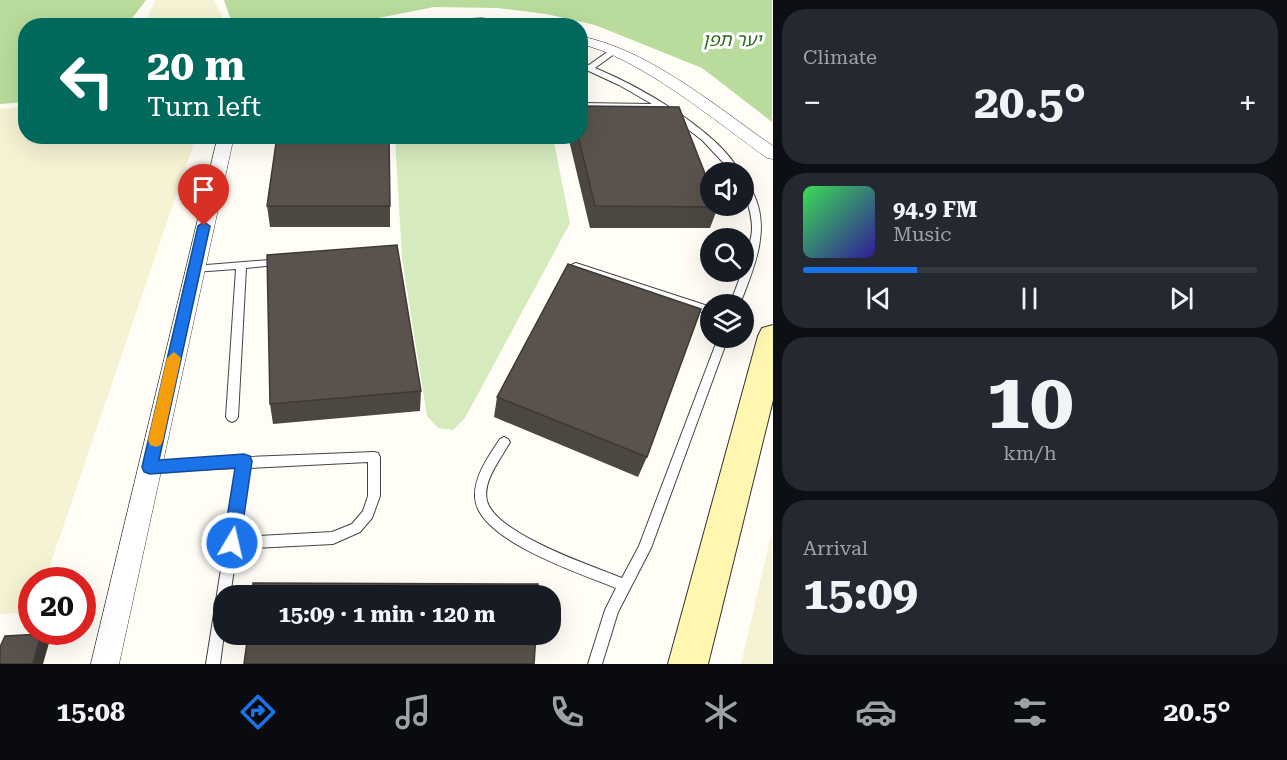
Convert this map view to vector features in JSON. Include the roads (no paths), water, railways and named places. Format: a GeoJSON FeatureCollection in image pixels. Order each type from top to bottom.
{"type":"FeatureCollection","features":[{"type":"Feature","properties":{"kind":"street"},"geometry":{"type":"LineString","coordinates":[[588,43],[651,69],[772,154]]}},
{"type":"Feature","properties":{"kind":"street"},"geometry":{"type":"LineString","coordinates":[[726,122],[772,136]]}},
{"type":"Feature","properties":{"kind":"street"},"geometry":{"type":"LineString","coordinates":[[105,664],[224,144]]}},
{"type":"Feature","properties":{"kind":"street"},"geometry":{"type":"LineString","coordinates":[[688,664],[766,376],[772,336]]}},
{"type":"Feature","properties":{"kind":"lane"},"geometry":{"type":"LineString","coordinates":[[614,52],[590,68],[660,106],[712,145],[727,162]]}},
{"type":"Feature","properties":{"kind":"lane"},"geometry":{"type":"LineString","coordinates":[[588,105],[660,106]]}},
{"type":"Feature","properties":{"kind":"lane"},"geometry":{"type":"LineString","coordinates":[[739,294],[753,257],[758,232],[754,206]]}},
{"type":"Feature","properties":{"kind":"lane"},"geometry":{"type":"LineString","coordinates":[[194,269],[287,261]]}},
{"type":"Feature","properties":{"kind":"lane"},"geometry":{"type":"LineString","coordinates":[[232,417],[241,265]]}},
{"type":"Feature","properties":{"kind":"lane"},"geometry":{"type":"LineString","coordinates":[[576,266],[700,306]]}},
{"type":"Feature","properties":{"kind":"lane"},"geometry":{"type":"LineString","coordinates":[[595,664],[612,610],[645,548],[719,348]]}},
{"type":"Feature","properties":{"kind":"lane"},"geometry":{"type":"LineString","coordinates":[[504,442],[482,487],[481,502],[486,515],[500,528],[521,541],[624,585]]}},
{"type":"Feature","properties":{"kind":"lane"},"geometry":{"type":"LineString","coordinates":[[150,467],[244,461],[374,457],[374,496],[363,521],[346,534],[333,538],[232,543]]}},
{"type":"Feature","properties":{"kind":"lane"},"geometry":{"type":"LineString","coordinates":[[213,664],[244,461]]}},
{"type":"Feature","properties":{"kind":"park label","name":"יער תפן"},"geometry":{"type":"Point","coordinates":[732,40]}}]}
